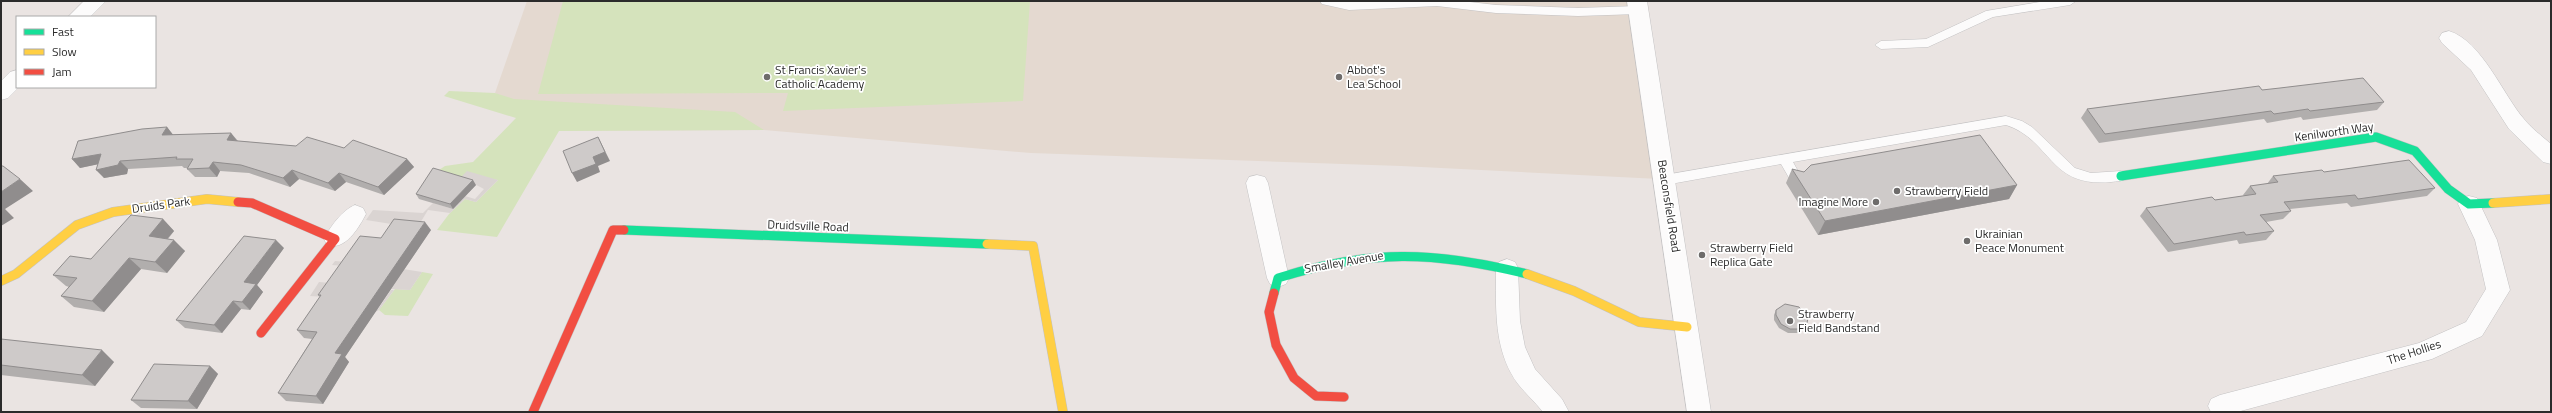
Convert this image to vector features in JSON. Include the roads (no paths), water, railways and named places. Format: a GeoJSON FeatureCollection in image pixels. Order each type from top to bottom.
{"type":"FeatureCollection","features":[{"type":"Feature","properties":{"kind":"street"},"geometry":{"type":"LineString","coordinates":[[79,16],[96,1]]}},
{"type":"Feature","properties":{"kind":"street","name":"Beaconsfield Road"},"geometry":{"type":"LineString","coordinates":[[1638,6],[1699,412]]}},
{"type":"Feature","properties":{"kind":"street"},"geometry":{"type":"LineString","coordinates":[[2449,38],[2478,65],[2516,124],[2551,156]]}},
{"type":"Feature","properties":{"kind":"street"},"geometry":{"type":"LineString","coordinates":[[1,93],[16,78]]}},
{"type":"Feature","properties":{"kind":"street","name":"Kenilworth Way"},"geometry":{"type":"LineString","coordinates":[[2121,176],[2376,137],[2415,151],[2448,189],[2469,204]]}},
{"type":"Feature","properties":{"kind":"street"},"geometry":{"type":"LineString","coordinates":[[1257,183],[1278,278],[1269,312],[1276,345],[1294,378],[1316,396],[1344,397]]}},
{"type":"Feature","properties":{"kind":"street","name":"Druids Park"},"geometry":{"type":"LineString","coordinates":[[1,281],[16,274],[77,225],[113,212],[207,199],[252,204],[335,239]]}},
{"type":"Feature","properties":{"kind":"street"},"geometry":{"type":"LineString","coordinates":[[2469,204],[2551,199]]}},
{"type":"Feature","properties":{"kind":"street","name":"The Hollies"},"geometry":{"type":"LineString","coordinates":[[2220,406],[2424,352],[2474,329],[2498,290],[2486,240],[2469,204]]}},
{"type":"Feature","properties":{"kind":"street"},"geometry":{"type":"LineString","coordinates":[[261,333],[355,214]]}},
{"type":"Feature","properties":{"kind":"street","name":"Druidsville Road"},"geometry":{"type":"LineString","coordinates":[[533,412],[613,230],[1033,246],[1063,412]]}},
{"type":"Feature","properties":{"kind":"street","name":"Smalley Avenue"},"geometry":{"type":"LineString","coordinates":[[1278,278],[1292,272],[1331,262],[1376,254],[1421,253],[1507,268],[1536,276],[1573,290],[1638,322],[1687,327]]}},
{"type":"Feature","properties":{"kind":"street"},"geometry":{"type":"LineString","coordinates":[[1507,268],[1509,329],[1512,348],[1523,372],[1557,412]]}},
{"type":"Feature","properties":{"kind":"lane"},"geometry":{"type":"LineString","coordinates":[[1326,1],[1349,6],[1436,2],[1496,9],[1578,12],[1638,6]]}},
{"type":"Feature","properties":{"kind":"lane"},"geometry":{"type":"LineString","coordinates":[[1881,45],[1928,43],[1990,14],[2070,1]]}},
{"type":"Feature","properties":{"kind":"lane"},"geometry":{"type":"LineString","coordinates":[[1665,180],[2006,120],[2027,129],[2074,173],[2094,178],[2121,176]]}},
{"type":"Feature","properties":{"kind":"lane"},"geometry":{"type":"LineString","coordinates":[[1784,159],[1797,180]]}},
{"type":"Feature","properties":{"kind":"place","name":"St Francis Xavier's Catholic Academy"},"geometry":{"type":"Point","coordinates":[767,77]}},
{"type":"Feature","properties":{"kind":"place","name":"Abbot's Lea School"},"geometry":{"type":"Point","coordinates":[1339,77]}},
{"type":"Feature","properties":{"kind":"place","name":"Strawberry Field"},"geometry":{"type":"Point","coordinates":[1897,191]}},
{"type":"Feature","properties":{"kind":"place","name":"Imagine More"},"geometry":{"type":"Point","coordinates":[1876,202]}},
{"type":"Feature","properties":{"kind":"place","name":"Ukrainian Peace Monument"},"geometry":{"type":"Point","coordinates":[1967,241]}},
{"type":"Feature","properties":{"kind":"place","name":"Strawberry Field Replica Gate"},"geometry":{"type":"Point","coordinates":[1702,255]}},
{"type":"Feature","properties":{"kind":"place","name":"Strawberry Field Bandstand"},"geometry":{"type":"Point","coordinates":[1790,321]}}]}
